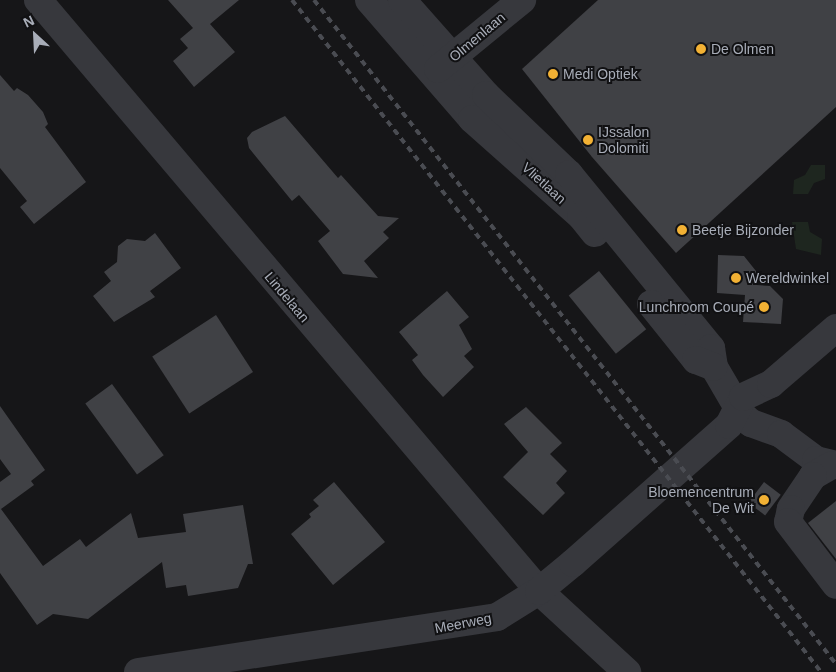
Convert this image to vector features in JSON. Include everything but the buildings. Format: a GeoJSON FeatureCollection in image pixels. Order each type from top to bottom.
{"type":"FeatureCollection","features":[{"type":"Feature","properties":{"kind":"street","name":"Lindelaan"},"geometry":{"type":"LineString","coordinates":[[38,0],[539,591],[627,672]]}},
{"type":"Feature","properties":{"kind":"street","name":"Vlietlaan"},"geometry":{"type":"LineString","coordinates":[[369,0],[472,119],[581,216],[696,360],[714,367]]}},
{"type":"Feature","properties":{"kind":"street","name":"Vlietlaan"},"geometry":{"type":"LineString","coordinates":[[402,0],[453,58],[568,174],[711,348],[714,367],[736,405],[751,423],[781,434],[801,450],[834,465]]}},
{"type":"Feature","properties":{"kind":"street","name":"Olmenlaan"},"geometry":{"type":"LineString","coordinates":[[432,74],[522,0]]}},
{"type":"Feature","properties":{"kind":"street"},"geometry":{"type":"LineString","coordinates":[[736,405],[743,397],[771,384],[836,328]]}},
{"type":"Feature","properties":{"kind":"street","name":"Meerweg"},"geometry":{"type":"LineString","coordinates":[[138,672],[474,623],[497,617],[539,591],[729,425],[736,405]]}},
{"type":"Feature","properties":{"kind":"street"},"geometry":{"type":"LineString","coordinates":[[801,450],[808,474],[804,489]]}},
{"type":"Feature","properties":{"kind":"street"},"geometry":{"type":"LineString","coordinates":[[834,465],[813,476],[791,509],[788,522],[836,586]]}},
{"type":"Feature","properties":{"kind":"shaded area"},"geometry":{"type":"Polygon","coordinates":[[[811,165],[825,165],[825,179],[814,183],[808,194],[793,194],[794,180],[805,175],[811,165]]]}},
{"type":"Feature","properties":{"kind":"shaded area"},"geometry":{"type":"Polygon","coordinates":[[[792,222],[808,222],[810,232],[822,239],[821,255],[796,249],[792,222]]]}},
{"type":"Feature","properties":{"kind":"railway"},"geometry":{"type":"LineString","coordinates":[[292,0],[821,672]]}},
{"type":"Feature","properties":{"kind":"railway"},"geometry":{"type":"LineString","coordinates":[[314,0],[836,664]]}},
{"type":"Feature","properties":{"kind":"place","name":"De Olmen"},"geometry":{"type":"Point","coordinates":[701,49]}},
{"type":"Feature","properties":{"kind":"place","name":"Medi Optiek"},"geometry":{"type":"Point","coordinates":[553,74]}},
{"type":"Feature","properties":{"kind":"place","name":"IJssalon Dolomiti"},"geometry":{"type":"Point","coordinates":[588,140]}},
{"type":"Feature","properties":{"kind":"place","name":"Beetje Bijzonder"},"geometry":{"type":"Point","coordinates":[682,230]}},
{"type":"Feature","properties":{"kind":"place","name":"Wereldwinkel"},"geometry":{"type":"Point","coordinates":[736,278]}},
{"type":"Feature","properties":{"kind":"place","name":"Lunchroom Coupé"},"geometry":{"type":"Point","coordinates":[764,307]}},
{"type":"Feature","properties":{"kind":"place","name":"Bloemencentrum De Wit"},"geometry":{"type":"Point","coordinates":[764,500]}}]}
